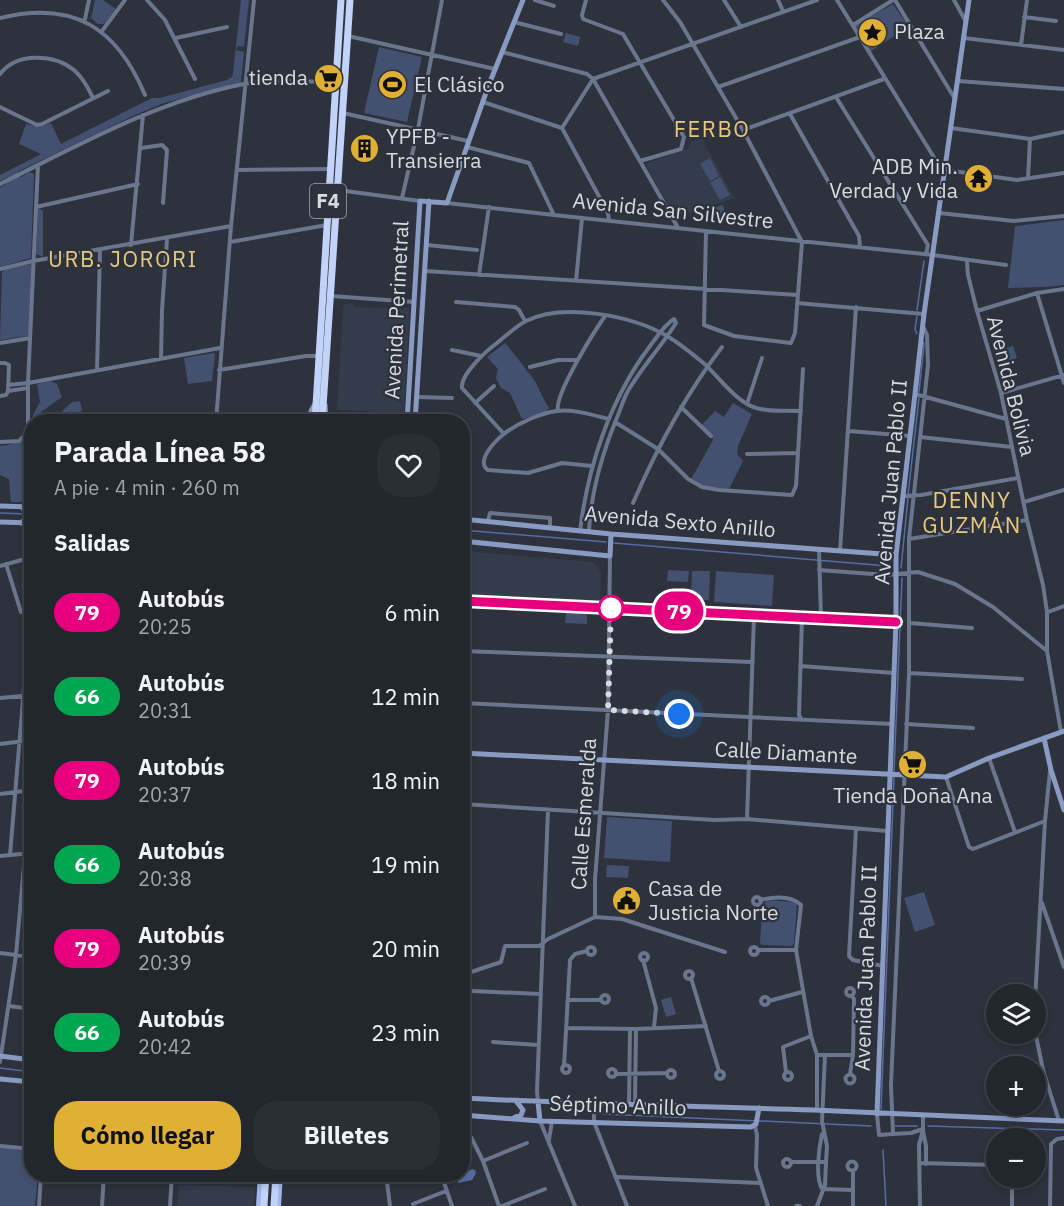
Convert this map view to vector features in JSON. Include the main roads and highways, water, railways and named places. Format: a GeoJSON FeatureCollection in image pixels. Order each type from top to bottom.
{"type":"FeatureCollection","features":[{"type":"Feature","properties":{"kind":"highway","name":"F4"},"geometry":{"type":"LineString","coordinates":[[321,414],[318,356],[341,0]]}},
{"type":"Feature","properties":{"kind":"highway","name":"F4"},"geometry":{"type":"LineString","coordinates":[[320,402],[331,296],[350,0]]}},
{"type":"Feature","properties":{"kind":"highway"},"geometry":{"type":"LineString","coordinates":[[261,1206],[263,1182]]}},
{"type":"Feature","properties":{"kind":"highway"},"geometry":{"type":"LineString","coordinates":[[276,1206],[278,1182]]}},
{"type":"Feature","properties":{"kind":"waterway"},"geometry":{"type":"LineString","coordinates":[[917,310],[924,261]]}},
{"type":"Feature","properties":{"kind":"waterway"},"geometry":{"type":"LineString","coordinates":[[917,316],[915,329],[917,334]]}},
{"type":"Feature","properties":{"kind":"waterway"},"geometry":{"type":"LineString","coordinates":[[919,392],[924,344],[922,341]]}},
{"type":"Feature","properties":{"kind":"waterway"},"geometry":{"type":"LineString","coordinates":[[908,495],[919,398]]}},
{"type":"Feature","properties":{"kind":"waterway"},"geometry":{"type":"LineString","coordinates":[[901,568],[908,498]]}},
{"type":"Feature","properties":{"kind":"waterway"},"geometry":{"type":"LineString","coordinates":[[0,513],[24,514]]}},
{"type":"Feature","properties":{"kind":"waterway"},"geometry":{"type":"LineString","coordinates":[[470,531],[606,542]]}},
{"type":"Feature","properties":{"kind":"waterway"},"geometry":{"type":"LineString","coordinates":[[614,543],[888,566]]}},
{"type":"Feature","properties":{"kind":"waterway"},"geometry":{"type":"LineString","coordinates":[[894,772],[902,578]]}},
{"type":"Feature","properties":{"kind":"waterway"},"geometry":{"type":"LineString","coordinates":[[881,1109],[894,777]]}},
{"type":"Feature","properties":{"kind":"waterway"},"geometry":{"type":"LineString","coordinates":[[0,1068],[24,1071]]}},
{"type":"Feature","properties":{"kind":"waterway"},"geometry":{"type":"LineString","coordinates":[[604,1114],[871,1126]]}},
{"type":"Feature","properties":{"kind":"waterway"},"geometry":{"type":"LineString","coordinates":[[895,1126],[917,1126]]}},
{"type":"Feature","properties":{"kind":"waterway"},"geometry":{"type":"LineString","coordinates":[[928,1126],[1064,1130]]}},
{"type":"Feature","properties":{"kind":"waterway"},"geometry":{"type":"LineString","coordinates":[[883,1150],[886,1206]]}},
{"type":"Feature","properties":{"kind":"place","name":"Plaza"},"geometry":{"type":"Point","coordinates":[873,32]}},
{"type":"Feature","properties":{"kind":"place","name":"tienda"},"geometry":{"type":"Point","coordinates":[329,78]}},
{"type":"Feature","properties":{"kind":"place","name":"El Clásico"},"geometry":{"type":"Point","coordinates":[393,85]}},
{"type":"Feature","properties":{"kind":"place","name":"YPFB - Transierra"},"geometry":{"type":"Point","coordinates":[365,149]}},
{"type":"Feature","properties":{"kind":"place","name":"ADB Min. Verdad y Vida"},"geometry":{"type":"Point","coordinates":[979,179]}},
{"type":"Feature","properties":{"kind":"place","name":"Tienda Doña Ana"},"geometry":{"type":"Point","coordinates":[913,765]}},
{"type":"Feature","properties":{"kind":"place","name":"Casa de Justicia Norte"},"geometry":{"type":"Point","coordinates":[627,901]}},
{"type":"Feature","properties":{"kind":"district","name":"FERBO"},"geometry":{"type":"Point","coordinates":[712,129]}},
{"type":"Feature","properties":{"kind":"district","name":"URB. JORORI"},"geometry":{"type":"Point","coordinates":[123,259]}},
{"type":"Feature","properties":{"kind":"district","name":"DENNY GUZMÁN"},"geometry":{"type":"Point","coordinates":[972,512]}}]}
